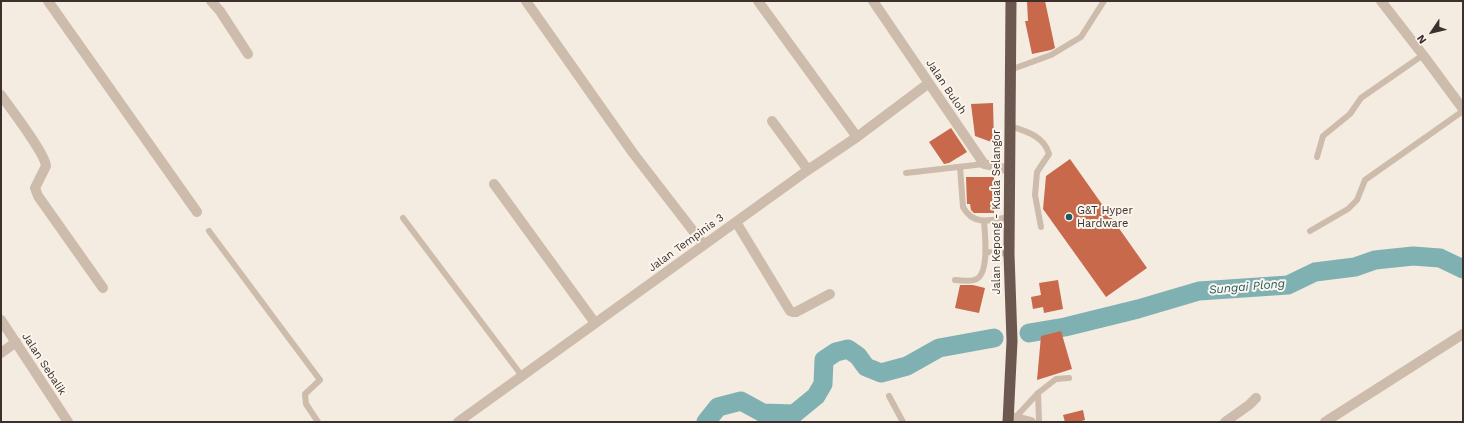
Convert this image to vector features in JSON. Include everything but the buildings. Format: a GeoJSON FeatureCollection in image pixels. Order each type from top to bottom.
{"type":"FeatureCollection","features":[{"type":"Feature","properties":{"kind":"highway","name":"Jalan Kepong - Kuala Selangor"},"geometry":{"type":"LineString","coordinates":[[1010,419],[1012,341],[1009,254],[1011,1]]}},
{"type":"Feature","properties":{"kind":"street"},"geometry":{"type":"LineString","coordinates":[[48,1],[197,212]]}},
{"type":"Feature","properties":{"kind":"street"},"geometry":{"type":"LineString","coordinates":[[211,1],[220,11],[248,54]]}},
{"type":"Feature","properties":{"kind":"street"},"geometry":{"type":"LineString","coordinates":[[526,1],[633,153],[704,245]]}},
{"type":"Feature","properties":{"kind":"street"},"geometry":{"type":"LineString","coordinates":[[758,1],[857,137]]}},
{"type":"Feature","properties":{"kind":"street","name":"Jalan Buloh"},"geometry":{"type":"LineString","coordinates":[[873,1],[984,164]]}},
{"type":"Feature","properties":{"kind":"street"},"geometry":{"type":"LineString","coordinates":[[1381,1],[1462,106]]}},
{"type":"Feature","properties":{"kind":"street","name":"Jalan Tempinis 3"},"geometry":{"type":"LineString","coordinates":[[458,422],[808,170],[857,137],[929,83]]}},
{"type":"Feature","properties":{"kind":"street"},"geometry":{"type":"LineString","coordinates":[[1,95],[46,162],[46,166],[35,188],[38,196],[103,288]]}},
{"type":"Feature","properties":{"kind":"street"},"geometry":{"type":"LineString","coordinates":[[772,121],[808,170]]}},
{"type":"Feature","properties":{"kind":"street"},"geometry":{"type":"LineString","coordinates":[[984,164],[1010,170]]}},
{"type":"Feature","properties":{"kind":"street"},"geometry":{"type":"LineString","coordinates":[[494,184],[595,323]]}},
{"type":"Feature","properties":{"kind":"street"},"geometry":{"type":"LineString","coordinates":[[736,222],[790,311],[796,312],[830,294]]}},
{"type":"Feature","properties":{"kind":"street","name":"Jalan Sebalik"},"geometry":{"type":"LineString","coordinates":[[1,320],[68,422]]}},
{"type":"Feature","properties":{"kind":"street"},"geometry":{"type":"LineString","coordinates":[[1325,422],[1463,334]]}},
{"type":"Feature","properties":{"kind":"street"},"geometry":{"type":"LineString","coordinates":[[1,353],[16,342]]}},
{"type":"Feature","properties":{"kind":"street"},"geometry":{"type":"LineString","coordinates":[[1225,422],[1249,405],[1256,398]]}},
{"type":"Feature","properties":{"kind":"street"},"geometry":{"type":"LineString","coordinates":[[1010,419],[1030,422]]}},
{"type":"Feature","properties":{"kind":"lane"},"geometry":{"type":"LineString","coordinates":[[1010,70],[1051,55],[1081,37],[1104,1]]}},
{"type":"Feature","properties":{"kind":"lane"},"geometry":{"type":"LineString","coordinates":[[1317,157],[1323,136],[1350,114],[1361,98],[1423,55]]}},
{"type":"Feature","properties":{"kind":"lane"},"geometry":{"type":"LineString","coordinates":[[1310,231],[1348,209],[1357,200],[1364,180],[1462,106]]}},
{"type":"Feature","properties":{"kind":"lane"},"geometry":{"type":"LineString","coordinates":[[1010,126],[1030,132],[1047,145],[1049,154],[1037,172],[1035,195],[1041,227]]}},
{"type":"Feature","properties":{"kind":"lane"},"geometry":{"type":"LineString","coordinates":[[906,173],[984,164]]}},
{"type":"Feature","properties":{"kind":"lane"},"geometry":{"type":"LineString","coordinates":[[960,167],[963,207],[970,216],[984,222],[1009,217]]}},
{"type":"Feature","properties":{"kind":"lane"},"geometry":{"type":"LineString","coordinates":[[403,218],[522,376]]}},
{"type":"Feature","properties":{"kind":"lane"},"geometry":{"type":"LineString","coordinates":[[955,280],[974,280],[979,278],[982,273],[986,252],[984,222]]}},
{"type":"Feature","properties":{"kind":"lane"},"geometry":{"type":"LineString","coordinates":[[209,231],[320,380],[305,394],[306,404],[318,422]]}},
{"type":"Feature","properties":{"kind":"lane"},"geometry":{"type":"LineString","coordinates":[[986,252],[1009,254]]}},
{"type":"Feature","properties":{"kind":"lane"},"geometry":{"type":"LineString","coordinates":[[1010,419],[1038,392],[1056,380],[1069,378]]}},
{"type":"Feature","properties":{"kind":"lane"},"geometry":{"type":"LineString","coordinates":[[1038,392],[1039,422]]}},
{"type":"Feature","properties":{"kind":"lane"},"geometry":{"type":"LineString","coordinates":[[889,396],[902,422]]}},
{"type":"Feature","properties":{"kind":"waterway","name":"Sungai Plong"},"geometry":{"type":"LineString","coordinates":[[1029,333],[1065,327],[1138,309],[1199,291],[1288,285],[1315,272],[1355,267],[1375,260],[1413,256],[1440,258],[1463,269]]}},
{"type":"Feature","properties":{"kind":"waterway","name":"Sungai Plong"},"geometry":{"type":"LineString","coordinates":[[706,422],[718,407],[741,401],[763,413],[794,414],[816,396],[823,384],[824,360],[836,352],[848,349],[858,356],[866,367],[881,373],[907,366],[939,348],[994,338]]}},
{"type":"Feature","properties":{"kind":"place","name":"G&T Hyper Hardware"},"geometry":{"type":"Point","coordinates":[1069,217]}}]}
